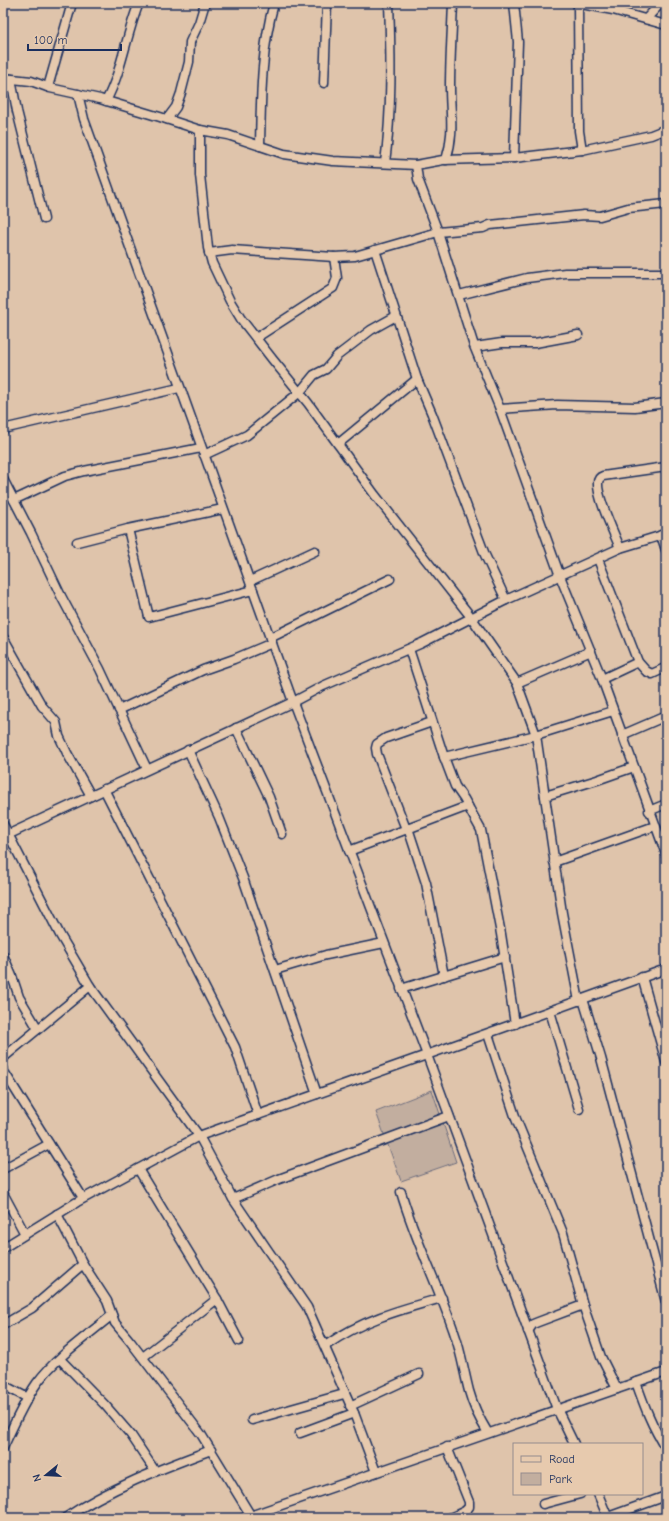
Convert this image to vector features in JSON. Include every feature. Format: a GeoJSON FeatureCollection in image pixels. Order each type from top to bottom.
{"type":"FeatureCollection","features":[{"type":"Feature","properties":{"kind":"street"},"geometry":{"type":"LineString","coordinates":[[48,87],[72,3]]}},
{"type":"Feature","properties":{"kind":"street"},"geometry":{"type":"LineString","coordinates":[[106,101],[113,89],[139,3]]}},
{"type":"Feature","properties":{"kind":"street"},"geometry":{"type":"LineString","coordinates":[[167,119],[176,107],[181,93],[189,62],[190,42],[199,23],[205,3]]}},
{"type":"Feature","properties":{"kind":"street"},"geometry":{"type":"LineString","coordinates":[[260,146],[261,90],[269,21],[274,3]]}},
{"type":"Feature","properties":{"kind":"street"},"geometry":{"type":"LineString","coordinates":[[324,83],[327,3]]}},
{"type":"Feature","properties":{"kind":"street"},"geometry":{"type":"LineString","coordinates":[[385,163],[391,102],[389,3]]}},
{"type":"Feature","properties":{"kind":"street"},"geometry":{"type":"LineString","coordinates":[[446,160],[450,148],[452,130],[450,88],[453,3]]}},
{"type":"Feature","properties":{"kind":"street"},"geometry":{"type":"LineString","coordinates":[[514,3],[518,42],[514,158]]}},
{"type":"Feature","properties":{"kind":"street"},"geometry":{"type":"LineString","coordinates":[[582,150],[579,131],[577,3],[613,7],[666,25]]}},
{"type":"Feature","properties":{"kind":"street"},"geometry":{"type":"LineString","coordinates":[[646,19],[661,3]]}},
{"type":"Feature","properties":{"kind":"street"},"geometry":{"type":"LineString","coordinates":[[44,219],[17,111],[7,79],[31,81],[48,87],[106,101],[200,130],[228,135],[284,154],[333,161],[416,165],[446,160],[514,158],[582,150],[650,135],[666,129]]}},
{"type":"Feature","properties":{"kind":"street"},"geometry":{"type":"LineString","coordinates":[[78,94],[84,119],[179,388],[293,702],[427,1055],[557,1409],[574,1443]]}},
{"type":"Feature","properties":{"kind":"street"},"geometry":{"type":"LineString","coordinates":[[200,130],[200,175],[209,253],[212,263],[230,301],[241,319],[300,392],[375,495],[471,617],[517,683],[536,735],[562,913],[581,1000],[601,1058],[666,1302]]}},
{"type":"Feature","properties":{"kind":"street"},"geometry":{"type":"LineString","coordinates":[[416,165],[418,179],[438,232],[475,347],[500,409],[560,576],[602,678],[649,811],[666,854]]}},
{"type":"Feature","properties":{"kind":"street"},"geometry":{"type":"LineString","coordinates":[[209,253],[232,250],[334,257],[355,256],[438,232],[483,228],[490,225],[584,215],[600,216],[628,208],[666,204]]}},
{"type":"Feature","properties":{"kind":"street"},"geometry":{"type":"LineString","coordinates":[[375,250],[417,379],[485,555],[506,600]]}},
{"type":"Feature","properties":{"kind":"street"},"geometry":{"type":"LineString","coordinates":[[256,338],[336,285],[337,278],[334,257]]}},
{"type":"Feature","properties":{"kind":"street"},"geometry":{"type":"LineString","coordinates":[[458,295],[527,278],[565,273],[666,273]]}},
{"type":"Feature","properties":{"kind":"street"},"geometry":{"type":"LineString","coordinates":[[14,500],[71,474],[202,451],[247,435],[300,392],[314,375],[326,368],[337,356],[371,330],[396,316]]}},
{"type":"Feature","properties":{"kind":"street"},"geometry":{"type":"LineString","coordinates":[[475,347],[502,343],[535,343],[578,335]]}},
{"type":"Feature","properties":{"kind":"street"},"geometry":{"type":"LineString","coordinates":[[338,444],[417,379]]}},
{"type":"Feature","properties":{"kind":"street"},"geometry":{"type":"LineString","coordinates":[[3,429],[179,388]]}},
{"type":"Feature","properties":{"kind":"street"},"geometry":{"type":"LineString","coordinates":[[500,409],[557,405],[635,407],[666,404]]}},
{"type":"Feature","properties":{"kind":"street"},"geometry":{"type":"LineString","coordinates":[[620,548],[601,497],[598,482],[600,477],[666,467]]}},
{"type":"Feature","properties":{"kind":"street"},"geometry":{"type":"LineString","coordinates":[[3,479],[100,668],[147,769]]}},
{"type":"Feature","properties":{"kind":"street"},"geometry":{"type":"LineString","coordinates":[[77,542],[128,529],[224,509]]}},
{"type":"Feature","properties":{"kind":"street"},"geometry":{"type":"LineString","coordinates":[[128,529],[149,617],[253,590]]}},
{"type":"Feature","properties":{"kind":"street"},"geometry":{"type":"LineString","coordinates":[[6,836],[293,702],[323,686],[409,649],[506,600],[620,548],[663,535],[666,550]]}},
{"type":"Feature","properties":{"kind":"street"},"geometry":{"type":"LineString","coordinates":[[250,581],[315,551]]}},
{"type":"Feature","properties":{"kind":"street"},"geometry":{"type":"LineString","coordinates":[[598,559],[638,662],[652,674],[665,668]]}},
{"type":"Feature","properties":{"kind":"street"},"geometry":{"type":"LineString","coordinates":[[119,710],[203,670],[234,660],[390,580]]}},
{"type":"Feature","properties":{"kind":"street"},"geometry":{"type":"LineString","coordinates":[[3,637],[42,706],[56,722],[59,736],[67,753],[91,796]]}},
{"type":"Feature","properties":{"kind":"street"},"geometry":{"type":"LineString","coordinates":[[409,649],[444,757],[456,786],[481,830],[516,1024]]}},
{"type":"Feature","properties":{"kind":"street"},"geometry":{"type":"LineString","coordinates":[[517,683],[591,651]]}},
{"type":"Feature","properties":{"kind":"street"},"geometry":{"type":"LineString","coordinates":[[602,678],[638,662]]}},
{"type":"Feature","properties":{"kind":"street"},"geometry":{"type":"LineString","coordinates":[[444,757],[536,735],[613,710]]}},
{"type":"Feature","properties":{"kind":"street"},"geometry":{"type":"LineString","coordinates":[[622,735],[666,716]]}},
{"type":"Feature","properties":{"kind":"street"},"geometry":{"type":"LineString","coordinates":[[432,722],[386,738],[377,744],[378,754],[407,828],[426,883],[444,976]]}},
{"type":"Feature","properties":{"kind":"street"},"geometry":{"type":"LineString","coordinates":[[236,728],[266,792],[282,834]]}},
{"type":"Feature","properties":{"kind":"street"},"geometry":{"type":"LineString","coordinates":[[188,750],[219,817],[232,851],[275,970],[317,1094]]}},
{"type":"Feature","properties":{"kind":"street"},"geometry":{"type":"LineString","coordinates":[[545,796],[634,767]]}},
{"type":"Feature","properties":{"kind":"street"},"geometry":{"type":"LineString","coordinates":[[104,790],[235,1047],[258,1115]]}},
{"type":"Feature","properties":{"kind":"street"},"geometry":{"type":"LineString","coordinates":[[649,811],[666,804]]}},
{"type":"Feature","properties":{"kind":"street"},"geometry":{"type":"LineString","coordinates":[[349,851],[468,806]]}},
{"type":"Feature","properties":{"kind":"street"},"geometry":{"type":"LineString","coordinates":[[3,824],[6,836],[90,986],[199,1136],[233,1199],[307,1307],[325,1346],[344,1394],[352,1409],[376,1472]]}},
{"type":"Feature","properties":{"kind":"street"},"geometry":{"type":"LineString","coordinates":[[554,862],[655,826]]}},
{"type":"Feature","properties":{"kind":"street"},"geometry":{"type":"LineString","coordinates":[[275,970],[326,956],[384,943]]}},
{"type":"Feature","properties":{"kind":"street"},"geometry":{"type":"LineString","coordinates":[[3,956],[19,997],[38,1029]]}},
{"type":"Feature","properties":{"kind":"street"},"geometry":{"type":"LineString","coordinates":[[402,989],[505,957]]}},
{"type":"Feature","properties":{"kind":"street"},"geometry":{"type":"LineString","coordinates":[[3,1248],[83,1198],[199,1136],[516,1024],[666,968]]}},
{"type":"Feature","properties":{"kind":"street"},"geometry":{"type":"LineString","coordinates":[[642,977],[666,1062]]}},
{"type":"Feature","properties":{"kind":"street"},"geometry":{"type":"LineString","coordinates":[[3,1058],[90,986]]}},
{"type":"Feature","properties":{"kind":"street"},"geometry":{"type":"LineString","coordinates":[[550,1011],[579,1109]]}},
{"type":"Feature","properties":{"kind":"street"},"geometry":{"type":"LineString","coordinates":[[488,1034],[516,1120],[563,1234],[582,1305],[601,1357],[617,1389]]}},
{"type":"Feature","properties":{"kind":"street"},"geometry":{"type":"LineString","coordinates":[[3,1070],[83,1198]]}},
{"type":"Feature","properties":{"kind":"street"},"geometry":{"type":"LineString","coordinates":[[233,1199],[279,1179],[449,1116]]}},
{"type":"Feature","properties":{"kind":"street"},"geometry":{"type":"LineString","coordinates":[[3,1170],[49,1144]]}},
{"type":"Feature","properties":{"kind":"street"},"geometry":{"type":"LineString","coordinates":[[138,1169],[217,1299],[240,1341]]}},
{"type":"Feature","properties":{"kind":"street"},"geometry":{"type":"LineString","coordinates":[[401,1192],[408,1216],[455,1333],[470,1393],[482,1423],[488,1433]]}},
{"type":"Feature","properties":{"kind":"street"},"geometry":{"type":"LineString","coordinates":[[3,1193],[25,1234]]}},
{"type":"Feature","properties":{"kind":"street"},"geometry":{"type":"LineString","coordinates":[[57,1214],[83,1264],[107,1301],[115,1323],[143,1357],[201,1434],[248,1517],[666,1372]]}},
{"type":"Feature","properties":{"kind":"street"},"geometry":{"type":"LineString","coordinates":[[3,1325],[32,1308],[83,1264]]}},
{"type":"Feature","properties":{"kind":"street"},"geometry":{"type":"LineString","coordinates":[[325,1346],[339,1336],[383,1315],[442,1298]]}},
{"type":"Feature","properties":{"kind":"street"},"geometry":{"type":"LineString","coordinates":[[143,1357],[217,1299]]}},
{"type":"Feature","properties":{"kind":"street"},"geometry":{"type":"LineString","coordinates":[[528,1331],[538,1322],[582,1305]]}},
{"type":"Feature","properties":{"kind":"street"},"geometry":{"type":"LineString","coordinates":[[3,1448],[28,1398],[37,1384],[60,1359],[112,1315]]}},
{"type":"Feature","properties":{"kind":"street"},"geometry":{"type":"LineString","coordinates":[[60,1359],[105,1405],[131,1435],[155,1471]]}},
{"type":"Feature","properties":{"kind":"street"},"geometry":{"type":"LineString","coordinates":[[300,1433],[352,1409],[419,1374]]}},
{"type":"Feature","properties":{"kind":"street"},"geometry":{"type":"LineString","coordinates":[[636,1382],[656,1433],[666,1448]]}},
{"type":"Feature","properties":{"kind":"street"},"geometry":{"type":"LineString","coordinates":[[3,1385],[28,1398]]}},
{"type":"Feature","properties":{"kind":"street"},"geometry":{"type":"LineString","coordinates":[[252,1420],[344,1394]]}},
{"type":"Feature","properties":{"kind":"street"},"geometry":{"type":"LineString","coordinates":[[447,1448],[469,1502],[469,1507],[463,1516],[450,1518]]}},
{"type":"Feature","properties":{"kind":"street"},"geometry":{"type":"LineString","coordinates":[[65,1518],[88,1503],[155,1471],[211,1450]]}},
{"type":"Feature","properties":{"kind":"street"},"geometry":{"type":"LineString","coordinates":[[543,1504],[576,1495]]}},
{"type":"Feature","properties":{"kind":"street"},"geometry":{"type":"LineString","coordinates":[[598,1495],[608,1517],[666,1496]]}},
{"type":"Feature","properties":{"kind":"green space"},"geometry":{"type":"Polygon","coordinates":[[[432,1090],[456,1162],[401,1181],[376,1112],[432,1090]]]}}]}
